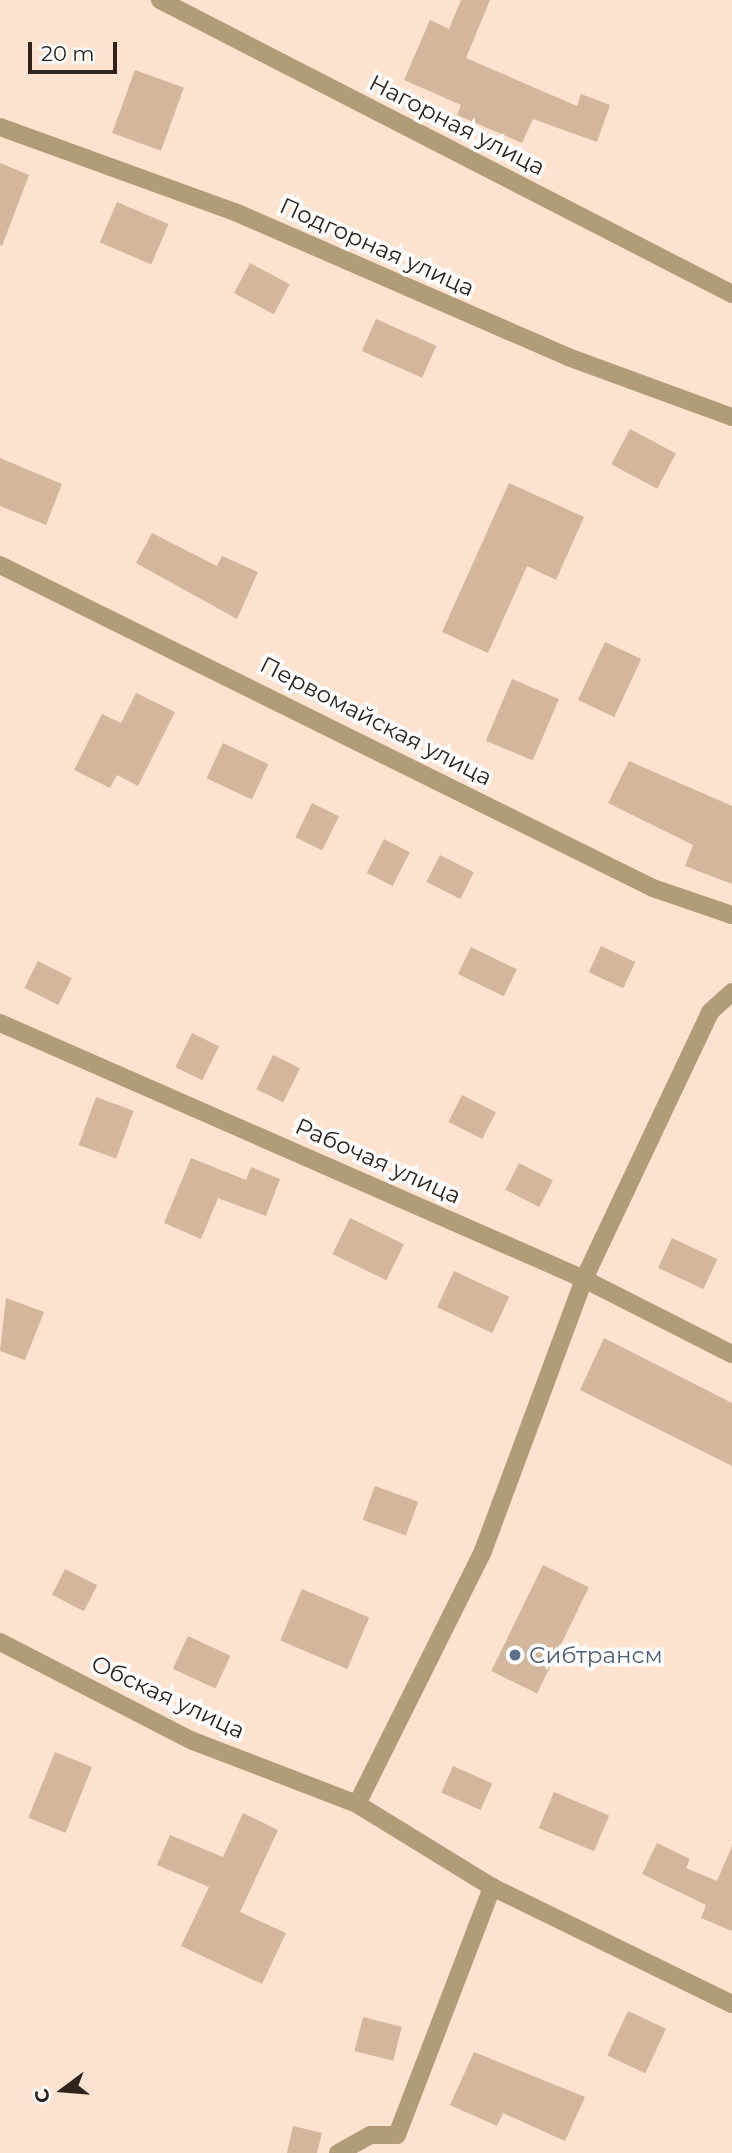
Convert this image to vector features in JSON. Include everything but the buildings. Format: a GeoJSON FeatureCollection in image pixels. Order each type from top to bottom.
{"type":"FeatureCollection","features":[{"type":"Feature","properties":{"kind":"street","name":"Нагорная улица"},"geometry":{"type":"LineString","coordinates":[[160,0],[732,294]]}},
{"type":"Feature","properties":{"kind":"street","name":"Подгорная улица"},"geometry":{"type":"LineString","coordinates":[[0,127],[235,212],[568,357],[732,417]]}},
{"type":"Feature","properties":{"kind":"street","name":"Первомайская улица"},"geometry":{"type":"LineString","coordinates":[[0,565],[653,888],[732,915]]}},
{"type":"Feature","properties":{"kind":"street"},"geometry":{"type":"LineString","coordinates":[[357,1804],[483,1550],[584,1279],[710,1012],[732,992]]}},
{"type":"Feature","properties":{"kind":"street","name":"Рабочая улица"},"geometry":{"type":"LineString","coordinates":[[0,1023],[584,1279],[732,1354]]}},
{"type":"Feature","properties":{"kind":"street","name":"Обская улица"},"geometry":{"type":"LineString","coordinates":[[0,1642],[193,1741],[357,1804],[492,1887],[732,2004]]}},
{"type":"Feature","properties":{"kind":"street"},"geometry":{"type":"LineString","coordinates":[[338,2153],[370,2135],[397,2135],[492,1887]]}},
{"type":"Feature","properties":{"kind":"place","name":"Сибтрансм"},"geometry":{"type":"Point","coordinates":[515,1655]}}]}
